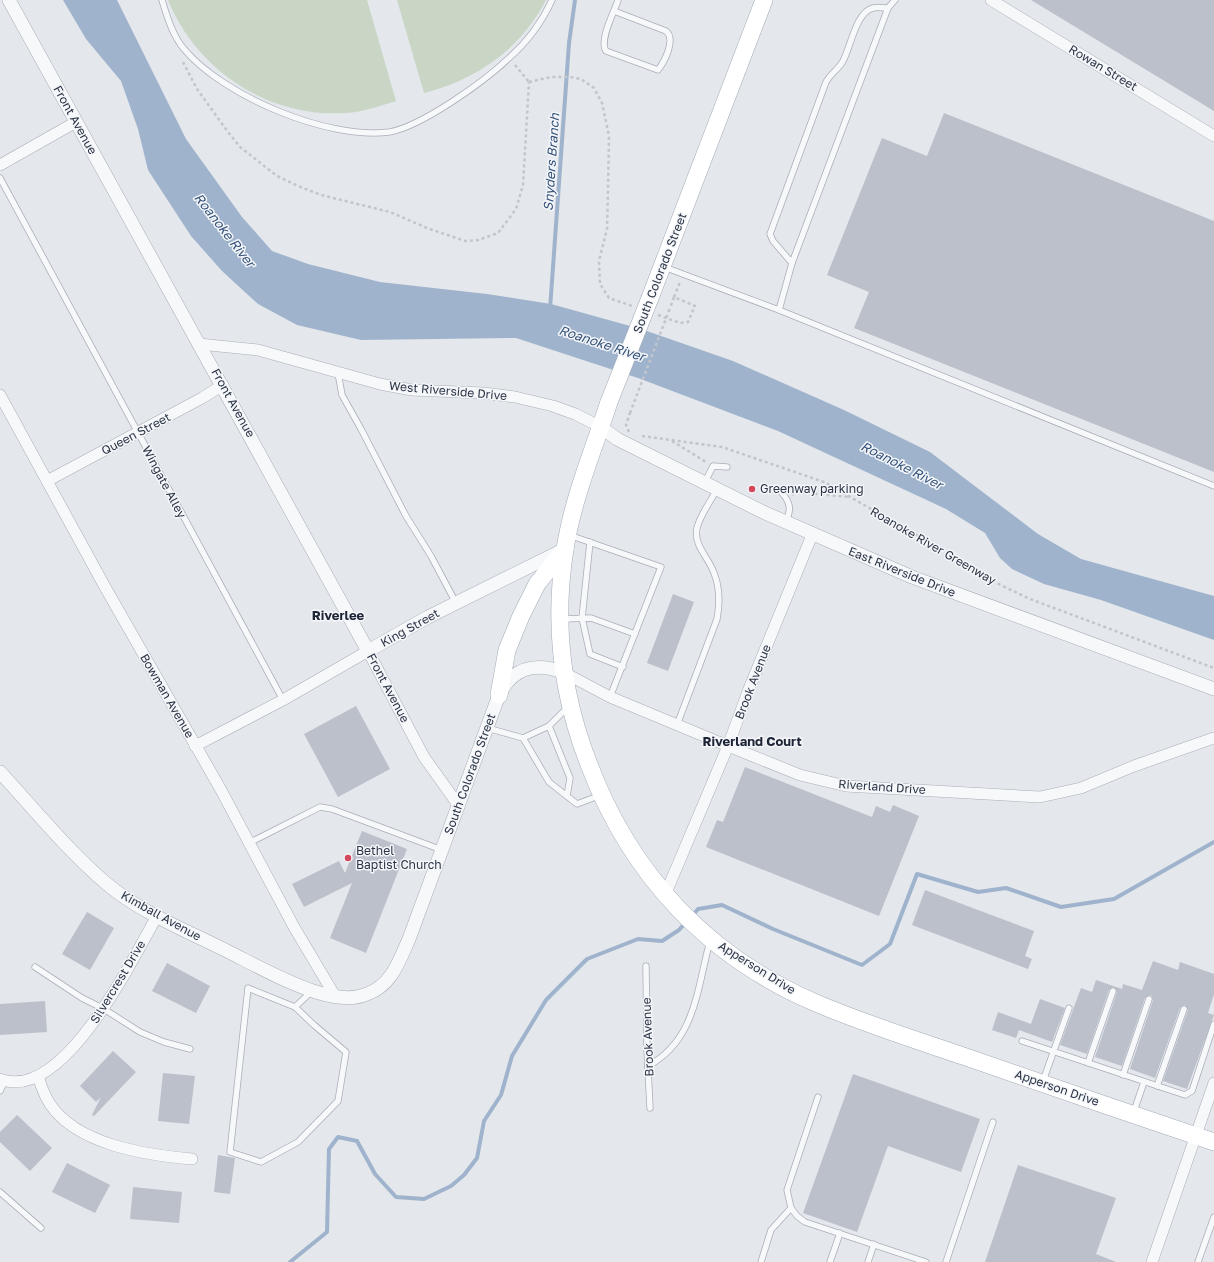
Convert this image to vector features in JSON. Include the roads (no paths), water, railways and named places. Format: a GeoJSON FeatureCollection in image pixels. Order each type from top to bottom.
{"type":"FeatureCollection","features":[{"type":"Feature","properties":{"kind":"main road","name":"South Colorado Street"},"geometry":{"type":"LineString","coordinates":[[566,542],[581,481],[609,402],[651,305],[662,267],[764,0]]}},
{"type":"Feature","properties":{"kind":"main road","name":"Apperson Drive"},"geometry":{"type":"LineString","coordinates":[[566,542],[561,582],[559,619],[563,672],[569,705],[583,752],[601,795],[633,852],[665,895],[696,927],[739,960],[770,979],[815,1002],[885,1029],[1214,1142]]}},
{"type":"Feature","properties":{"kind":"main road"},"geometry":{"type":"LineString","coordinates":[[499,694],[507,650],[521,616],[536,584],[566,542]]}},
{"type":"Feature","properties":{"kind":"street","name":"Front Avenue"},"geometry":{"type":"LineString","coordinates":[[8,0],[223,385],[424,756],[458,806]]}},
{"type":"Feature","properties":{"kind":"street","name":"Rowan Street"},"geometry":{"type":"LineString","coordinates":[[991,0],[1214,136]]}},
{"type":"Feature","properties":{"kind":"street"},"geometry":{"type":"LineString","coordinates":[[0,165],[76,122]]}},
{"type":"Feature","properties":{"kind":"street","name":"West Riverside Drive"},"geometry":{"type":"LineString","coordinates":[[199,344],[229,345],[258,350],[380,384],[412,390],[483,393],[515,397],[553,406],[575,414],[601,427]]}},
{"type":"Feature","properties":{"kind":"street","name":"Queen Street"},"geometry":{"type":"LineString","coordinates":[[47,482],[202,398],[223,385]]}},
{"type":"Feature","properties":{"kind":"street","name":"Bowman Avenue"},"geometry":{"type":"LineString","coordinates":[[0,395],[105,587],[249,843],[294,927],[335,996]]}},
{"type":"Feature","properties":{"kind":"street","name":"East Riverside Drive"},"geometry":{"type":"LineString","coordinates":[[601,427],[618,439],[812,535],[912,577],[1214,689]]}},
{"type":"Feature","properties":{"kind":"street","name":"Brook Avenue"},"geometry":{"type":"LineString","coordinates":[[665,895],[728,746],[749,689],[812,535]]}},
{"type":"Feature","properties":{"kind":"street","name":"King Street"},"geometry":{"type":"LineString","coordinates":[[195,746],[283,700],[368,651],[566,542]]}},
{"type":"Feature","properties":{"kind":"street","name":"South Colorado Street"},"geometry":{"type":"LineString","coordinates":[[335,996],[350,998],[362,996],[379,988],[388,980],[396,969],[442,850],[499,694],[510,678],[528,668],[540,667],[563,672]]}},
{"type":"Feature","properties":{"kind":"street","name":"Riverland Drive"},"geometry":{"type":"LineString","coordinates":[[563,672],[610,697],[728,746],[800,775],[846,786],[1040,797],[1081,788],[1134,766],[1214,738]]}},
{"type":"Feature","properties":{"kind":"street","name":"Kimball Avenue"},"geometry":{"type":"LineString","coordinates":[[0,772],[83,862],[107,884],[127,899],[157,916],[291,983],[312,991],[335,996]]}},
{"type":"Feature","properties":{"kind":"street","name":"Silvercrest Drive"},"geometry":{"type":"LineString","coordinates":[[2,1084],[23,1082],[38,1076],[70,1050],[89,1030],[104,1009],[157,916]]}},
{"type":"Feature","properties":{"kind":"street"},"geometry":{"type":"LineString","coordinates":[[38,1076],[50,1105],[70,1124],[86,1133],[132,1150],[159,1156],[192,1159]]}},
{"type":"Feature","properties":{"kind":"street"},"geometry":{"type":"LineString","coordinates":[[1152,1262],[1194,1136],[1214,1083]]}},
{"type":"Feature","properties":{"kind":"lane"},"geometry":{"type":"LineString","coordinates":[[162,0],[166,15],[178,41],[191,57],[217,79],[241,94],[267,106],[316,123],[349,131],[390,132],[412,125],[460,96],[509,58],[533,31],[552,0]]}},
{"type":"Feature","properties":{"kind":"lane"},"geometry":{"type":"LineString","coordinates":[[614,11],[666,31],[670,35],[671,40],[658,70],[606,51],[603,40],[618,0]]}},
{"type":"Feature","properties":{"kind":"lane"},"geometry":{"type":"LineString","coordinates":[[779,310],[792,262],[888,8],[895,0]]}},
{"type":"Feature","properties":{"kind":"lane"},"geometry":{"type":"LineString","coordinates":[[792,262],[773,241],[770,234],[826,82],[832,72],[838,69],[844,60],[862,14],[872,8],[888,8]]}},
{"type":"Feature","properties":{"kind":"lane","name":"Wingate Alley"},"geometry":{"type":"LineString","coordinates":[[0,178],[283,700]]}},
{"type":"Feature","properties":{"kind":"lane"},"geometry":{"type":"LineString","coordinates":[[662,267],[779,310],[1214,486]]}},
{"type":"Feature","properties":{"kind":"lane"},"geometry":{"type":"LineString","coordinates":[[338,373],[342,395],[403,511],[431,556],[456,603]]}},
{"type":"Feature","properties":{"kind":"lane"},"geometry":{"type":"LineString","coordinates":[[705,482],[713,466],[727,467]]}},
{"type":"Feature","properties":{"kind":"lane"},"geometry":{"type":"LineString","coordinates":[[677,725],[717,619],[720,603],[719,588],[714,573],[699,547],[697,537],[697,527],[718,488]]}},
{"type":"Feature","properties":{"kind":"lane"},"geometry":{"type":"LineString","coordinates":[[782,493],[787,499],[790,511],[786,522]]}},
{"type":"Feature","properties":{"kind":"lane"},"geometry":{"type":"LineString","coordinates":[[566,542],[590,542],[661,567],[610,697]]}},
{"type":"Feature","properties":{"kind":"lane"},"geometry":{"type":"LineString","coordinates":[[590,542],[582,618],[590,654],[623,667]]}},
{"type":"Feature","properties":{"kind":"lane"},"geometry":{"type":"LineString","coordinates":[[559,619],[592,618],[635,634]]}},
{"type":"Feature","properties":{"kind":"lane"},"geometry":{"type":"LineString","coordinates":[[487,728],[523,738],[548,726],[569,705]]}},
{"type":"Feature","properties":{"kind":"lane"},"geometry":{"type":"LineString","coordinates":[[548,726],[570,778],[567,796]]}},
{"type":"Feature","properties":{"kind":"lane"},"geometry":{"type":"LineString","coordinates":[[523,738],[549,782],[567,796],[578,804],[601,795]]}},
{"type":"Feature","properties":{"kind":"lane"},"geometry":{"type":"LineString","coordinates":[[249,843],[320,807],[332,809],[442,850]]}},
{"type":"Feature","properties":{"kind":"lane"},"geometry":{"type":"LineString","coordinates":[[648,1066],[678,1042],[686,1028],[693,1013],[711,939]]}},
{"type":"Feature","properties":{"kind":"lane","name":"Brook Avenue"},"geometry":{"type":"LineString","coordinates":[[646,966],[650,1108]]}},
{"type":"Feature","properties":{"kind":"lane"},"geometry":{"type":"LineString","coordinates":[[35,967],[82,998],[104,1009],[140,1032],[164,1042],[190,1049]]}},
{"type":"Feature","properties":{"kind":"lane"},"geometry":{"type":"LineString","coordinates":[[248,988],[295,1007],[346,1052],[338,1101],[298,1142],[261,1162],[230,1152],[248,988]]}},
{"type":"Feature","properties":{"kind":"lane"},"geometry":{"type":"LineString","coordinates":[[295,1007],[312,991]]}},
{"type":"Feature","properties":{"kind":"lane"},"geometry":{"type":"LineString","coordinates":[[1088,1063],[1113,991]]}},
{"type":"Feature","properties":{"kind":"lane"},"geometry":{"type":"LineString","coordinates":[[1123,1075],[1149,999]]}},
{"type":"Feature","properties":{"kind":"lane"},"geometry":{"type":"LineString","coordinates":[[1042,1083],[1069,1008]]}},
{"type":"Feature","properties":{"kind":"lane"},"geometry":{"type":"LineString","coordinates":[[1157,1086],[1184,1009]]}},
{"type":"Feature","properties":{"kind":"lane"},"geometry":{"type":"LineString","coordinates":[[1022,1040],[1185,1095],[1192,1091],[1214,1024]]}},
{"type":"Feature","properties":{"kind":"lane"},"geometry":{"type":"LineString","coordinates":[[1133,1114],[1144,1082]]}},
{"type":"Feature","properties":{"kind":"lane"},"geometry":{"type":"LineString","coordinates":[[818,1097],[788,1184],[788,1200],[791,1208],[797,1216],[805,1222],[874,1244],[912,1260],[926,1262]]}},
{"type":"Feature","properties":{"kind":"lane"},"geometry":{"type":"LineString","coordinates":[[946,1262],[993,1122]]}},
{"type":"Feature","properties":{"kind":"lane"},"geometry":{"type":"LineString","coordinates":[[0,1192],[41,1228]]}},
{"type":"Feature","properties":{"kind":"lane"},"geometry":{"type":"LineString","coordinates":[[761,1262],[771,1230],[791,1208]]}},
{"type":"Feature","properties":{"kind":"lane"},"geometry":{"type":"LineString","coordinates":[[1198,1262],[1214,1217]]}},
{"type":"Feature","properties":{"kind":"lane"},"geometry":{"type":"LineString","coordinates":[[830,1262],[840,1233]]}},
{"type":"Feature","properties":{"kind":"lane"},"geometry":{"type":"LineString","coordinates":[[868,1262],[874,1244]]}},
{"type":"Feature","properties":{"kind":"water","name":"Roanoke River"},"geometry":{"type":"Polygon","coordinates":[[[63,0],[117,0],[186,139],[242,217],[272,251],[308,264],[380,282],[487,294],[551,304],[641,329],[733,361],[844,410],[930,452],[1038,534],[1081,559],[1214,596],[1214,640],[1101,600],[1044,584],[1012,569],[1000,558],[985,533],[946,509],[778,431],[638,378],[516,338],[361,340],[297,325],[258,304],[222,271],[191,236],[148,170],[138,129],[121,81],[86,39],[63,0]]]}},
{"type":"Feature","properties":{"kind":"waterway","name":"Snyders Branch"},"geometry":{"type":"LineString","coordinates":[[550,309],[569,43],[575,0]]}},
{"type":"Feature","properties":{"kind":"waterway"},"geometry":{"type":"LineString","coordinates":[[692,916],[698,909],[722,905],[773,929],[862,965],[890,944],[917,874],[978,892],[1006,888],[1061,907],[1114,899],[1214,842]]}},
{"type":"Feature","properties":{"kind":"waterway"},"geometry":{"type":"LineString","coordinates":[[290,1262],[327,1232],[329,1149],[338,1137],[357,1141],[375,1174],[396,1197],[424,1199],[451,1186],[464,1175],[477,1158],[484,1121],[501,1095],[512,1056],[546,1000],[587,959],[638,939],[662,941],[679,930],[686,922]]}},
{"type":"Feature","properties":{"kind":"place","name":"Greenway parking"},"geometry":{"type":"Point","coordinates":[752,489]}},
{"type":"Feature","properties":{"kind":"place","name":"Bethel Baptist Church"},"geometry":{"type":"Point","coordinates":[348,858]}},
{"type":"Feature","properties":{"kind":"district","name":"Riverlee"},"geometry":{"type":"Point","coordinates":[338,615]}},
{"type":"Feature","properties":{"kind":"district","name":"Riverland Court"},"geometry":{"type":"Point","coordinates":[752,741]}}]}
